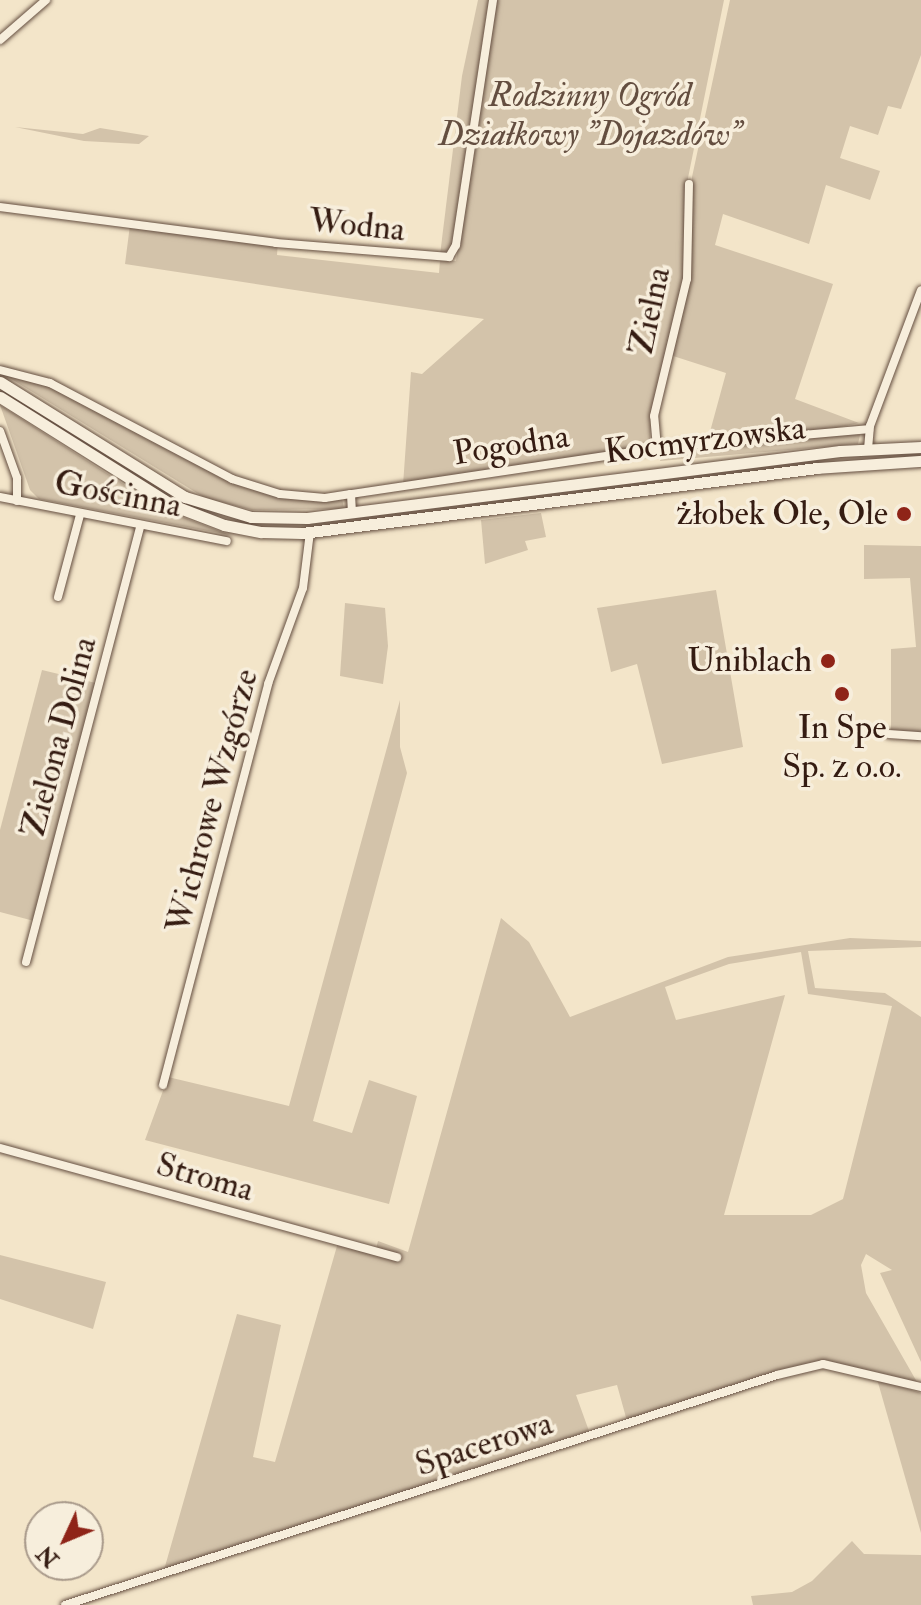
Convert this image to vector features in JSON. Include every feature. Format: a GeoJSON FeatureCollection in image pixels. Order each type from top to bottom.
{"type":"FeatureCollection","features":[{"type":"Feature","properties":{"kind":"main road","name":"Kocmyrzowska"},"geometry":{"type":"LineString","coordinates":[[0,382],[48,408],[161,483],[209,506],[275,518],[352,513],[868,449],[921,447]]}},
{"type":"Feature","properties":{"kind":"main road","name":"Kocmyrzowska"},"geometry":{"type":"LineString","coordinates":[[0,397],[182,510],[249,530],[310,532],[817,468],[921,461]]}},
{"type":"Feature","properties":{"kind":"street"},"geometry":{"type":"LineString","coordinates":[[0,40],[46,0]]}},
{"type":"Feature","properties":{"kind":"street","name":"Wodna"},"geometry":{"type":"LineString","coordinates":[[0,207],[276,243],[449,257],[456,245],[493,0]]}},
{"type":"Feature","properties":{"kind":"street","name":"Zielna"},"geometry":{"type":"LineString","coordinates":[[657,448],[654,416],[687,279],[689,184]]}},
{"type":"Feature","properties":{"kind":"street"},"geometry":{"type":"LineString","coordinates":[[868,449],[869,429],[921,290]]}},
{"type":"Feature","properties":{"kind":"street","name":"Pogodna"},"geometry":{"type":"LineString","coordinates":[[0,370],[50,383],[232,479],[280,494],[325,498],[657,448],[869,429]]}},
{"type":"Feature","properties":{"kind":"street"},"geometry":{"type":"LineString","coordinates":[[0,431],[17,478],[17,501]]}},
{"type":"Feature","properties":{"kind":"street"},"geometry":{"type":"LineString","coordinates":[[351,494],[352,513]]}},
{"type":"Feature","properties":{"kind":"street","name":"Gościnna"},"geometry":{"type":"LineString","coordinates":[[0,497],[80,515],[227,541]]}},
{"type":"Feature","properties":{"kind":"street"},"geometry":{"type":"LineString","coordinates":[[58,597],[80,515]]}},
{"type":"Feature","properties":{"kind":"street","name":"Zielona Dolina"},"geometry":{"type":"LineString","coordinates":[[26,962],[141,525]]}},
{"type":"Feature","properties":{"kind":"street","name":"Wichrowe Wzgórze"},"geometry":{"type":"LineString","coordinates":[[163,1085],[264,697],[303,588],[310,532]]}},
{"type":"Feature","properties":{"kind":"street"},"geometry":{"type":"LineString","coordinates":[[889,734],[921,736]]}},
{"type":"Feature","properties":{"kind":"street","name":"Stroma"},"geometry":{"type":"LineString","coordinates":[[0,1148],[397,1257]]}},
{"type":"Feature","properties":{"kind":"street","name":"Spacerowa"},"geometry":{"type":"LineString","coordinates":[[65,1605],[777,1375],[823,1364],[921,1387]]}},
{"type":"Feature","properties":{"kind":"green space"},"geometry":{"type":"Polygon","coordinates":[[[478,0],[490,0],[470,136],[451,248],[440,255],[462,76],[478,0]]]}},
{"type":"Feature","properties":{"kind":"green space","name":"Rodzinny Ogród Działkowy \"Dojazdów\""},"geometry":{"type":"Polygon","coordinates":[[[496,0],[724,0],[688,178],[683,277],[651,414],[650,443],[541,467],[403,485],[411,372],[422,374],[484,319],[125,264],[130,225],[278,241],[277,255],[439,273],[440,260],[456,261],[496,0]]]}},
{"type":"Feature","properties":{"kind":"green space"},"geometry":{"type":"Polygon","coordinates":[[[730,0],[921,0],[921,55],[901,109],[888,106],[878,135],[850,126],[840,158],[880,171],[870,200],[826,185],[809,244],[723,214],[715,245],[833,284],[795,399],[859,423],[799,436],[708,439],[726,373],[670,355],[690,275],[692,177],[730,0]]]}},
{"type":"Feature","properties":{"kind":"green space"},"geometry":{"type":"Polygon","coordinates":[[[15,127],[83,134],[100,128],[149,136],[139,144],[84,141],[15,127]]]}},
{"type":"Feature","properties":{"kind":"green space"},"geometry":{"type":"Polygon","coordinates":[[[0,372],[50,385],[163,446],[280,496],[342,498],[344,509],[252,510],[205,498],[0,372]]]}},
{"type":"Feature","properties":{"kind":"green space"},"geometry":{"type":"Polygon","coordinates":[[[0,405],[164,510],[230,535],[39,499],[30,490],[0,405]]]}},
{"type":"Feature","properties":{"kind":"green space"},"geometry":{"type":"Polygon","coordinates":[[[854,432],[860,435],[858,444],[660,461],[663,451],[774,444],[854,432]]]}},
{"type":"Feature","properties":{"kind":"green space"},"geometry":{"type":"Polygon","coordinates":[[[541,513],[546,537],[525,541],[528,550],[485,564],[481,520],[541,513]]]}},
{"type":"Feature","properties":{"kind":"green space"},"geometry":{"type":"Polygon","coordinates":[[[864,545],[921,546],[921,733],[891,732],[891,649],[916,647],[910,578],[864,579],[864,545]]]}},
{"type":"Feature","properties":{"kind":"green space"},"geometry":{"type":"Polygon","coordinates":[[[716,590],[743,747],[662,764],[637,664],[611,672],[597,608],[716,590]]]}},
{"type":"Feature","properties":{"kind":"green space"},"geometry":{"type":"Polygon","coordinates":[[[345,603],[385,608],[388,646],[383,684],[340,676],[345,603]]]}},
{"type":"Feature","properties":{"kind":"green space"},"geometry":{"type":"Polygon","coordinates":[[[42,670],[100,684],[34,921],[0,912],[0,830],[42,670]]]}},
{"type":"Feature","properties":{"kind":"green space"},"geometry":{"type":"Polygon","coordinates":[[[400,700],[400,747],[407,773],[313,1121],[352,1133],[369,1080],[417,1096],[389,1204],[145,1140],[168,1077],[289,1106],[400,700]]]}},
{"type":"Feature","properties":{"kind":"green space"},"geometry":{"type":"Polygon","coordinates":[[[501,918],[529,942],[570,1017],[728,957],[850,938],[921,941],[921,947],[808,951],[815,988],[885,993],[921,1017],[921,1362],[880,1273],[892,1270],[866,1254],[861,1265],[866,1293],[917,1382],[825,1360],[627,1421],[617,1385],[576,1395],[589,1431],[164,1570],[237,1314],[281,1325],[253,1457],[275,1462],[339,1239],[376,1249],[378,1241],[408,1252],[501,918]],[[801,952],[729,964],[665,987],[676,1020],[785,995],[724,1215],[811,1215],[843,1199],[892,1006],[808,994],[801,952]]]}},
{"type":"Feature","properties":{"kind":"green space"},"geometry":{"type":"Polygon","coordinates":[[[0,1255],[106,1282],[93,1329],[0,1299],[0,1255]]]}},
{"type":"Feature","properties":{"kind":"green space"},"geometry":{"type":"Polygon","coordinates":[[[877,1379],[921,1393],[921,1533],[877,1379]]]}},
{"type":"Feature","properties":{"kind":"green space"},"geometry":{"type":"Polygon","coordinates":[[[852,1541],[864,1554],[921,1555],[921,1605],[753,1605],[751,1596],[792,1592],[812,1581],[852,1541]]]}},
{"type":"Feature","properties":{"kind":"place","name":"żłobek Ole, Ole"},"geometry":{"type":"Point","coordinates":[904,514]}},
{"type":"Feature","properties":{"kind":"place","name":"Uniblach"},"geometry":{"type":"Point","coordinates":[828,661]}},
{"type":"Feature","properties":{"kind":"place","name":"In Spe Sp. z o.o."},"geometry":{"type":"Point","coordinates":[842,694]}}]}
